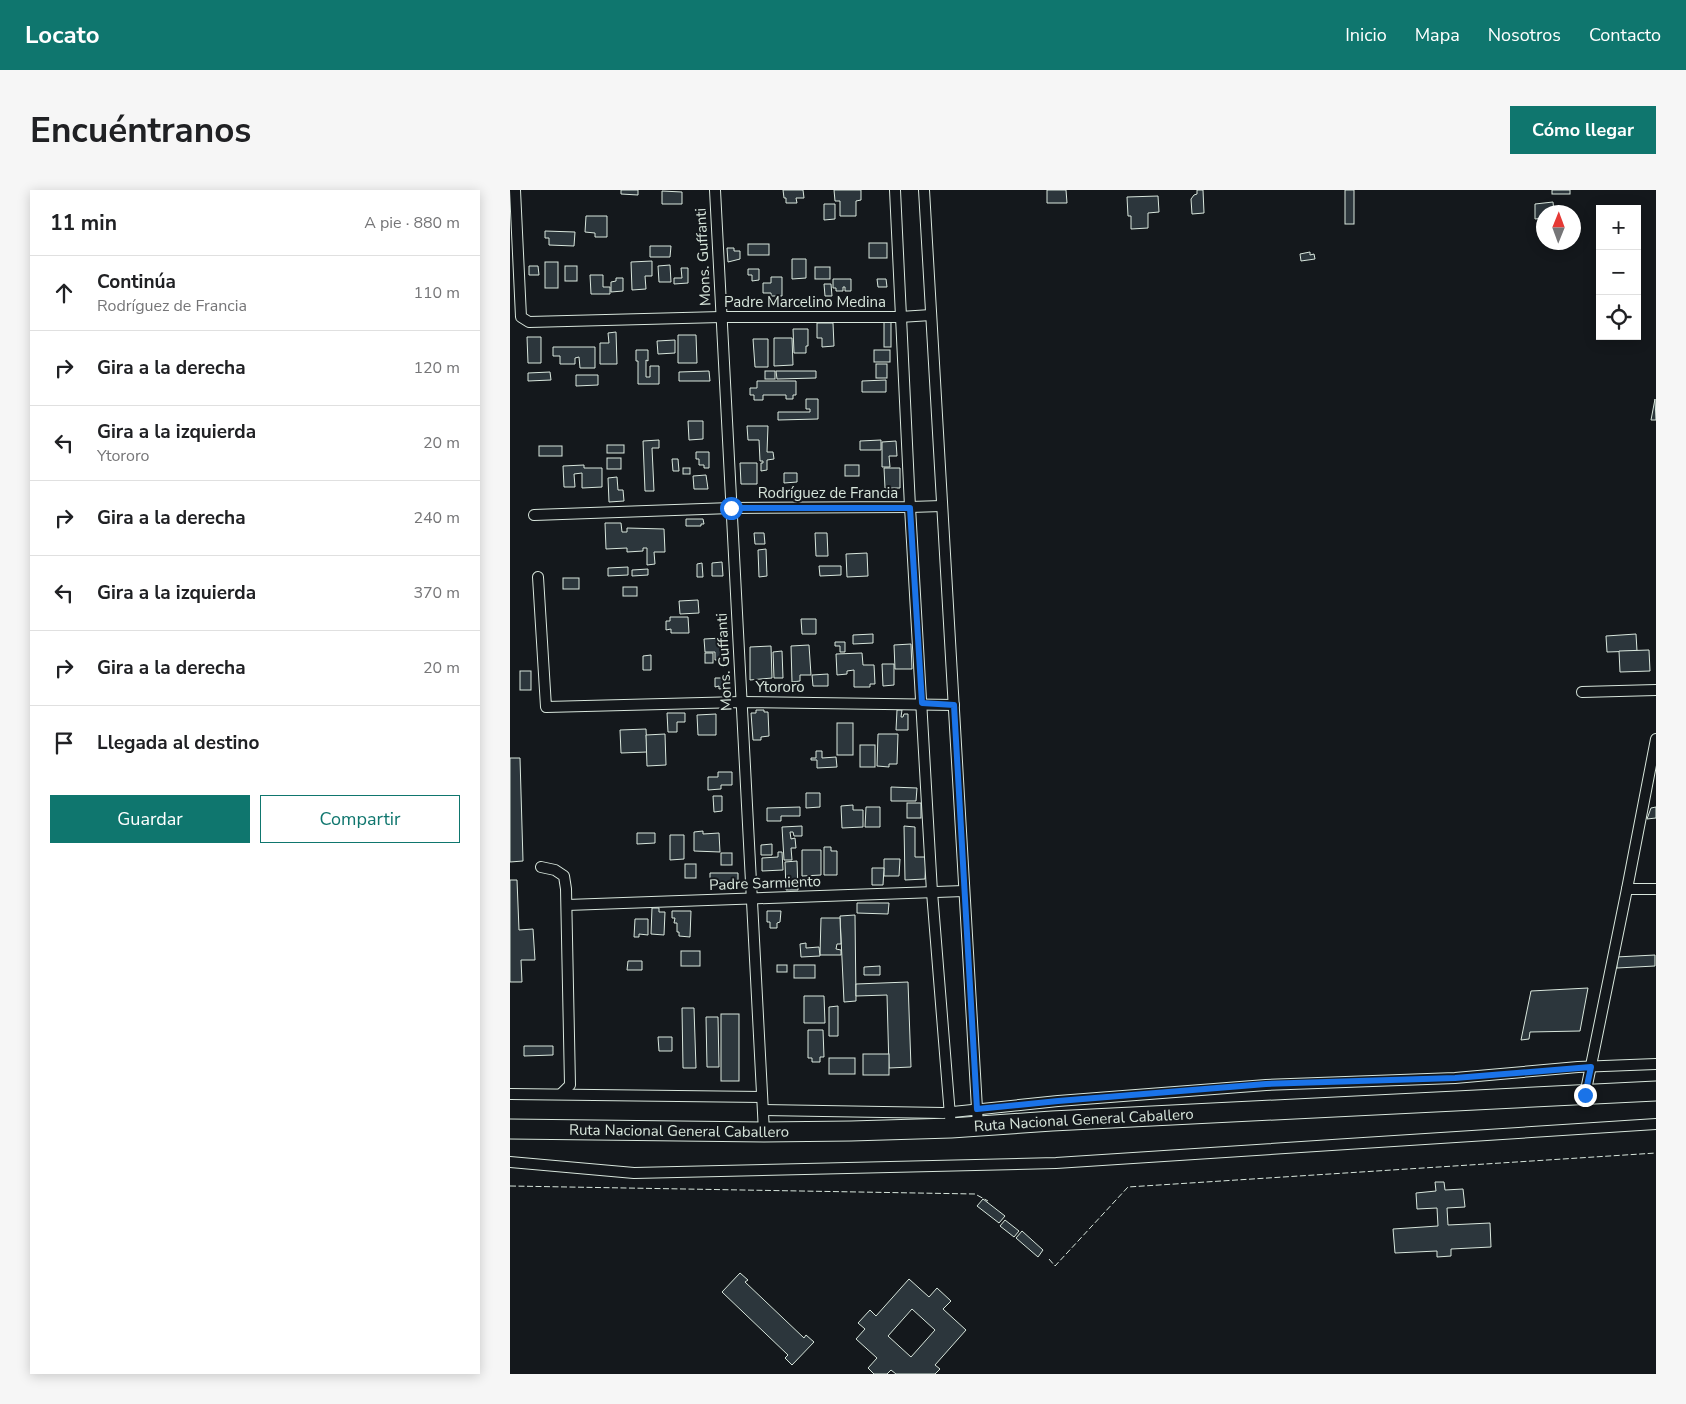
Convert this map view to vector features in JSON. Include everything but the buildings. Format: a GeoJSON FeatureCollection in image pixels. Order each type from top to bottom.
{"type":"FeatureCollection","features":[{"type":"Feature","properties":{"kind":"highway","name":"Ruta Nacional General Caballero"},"geometry":{"type":"LineString","coordinates":[[510,1129],[764,1132],[977,1118],[1656,1091]]}},
{"type":"Feature","properties":{"kind":"street","name":"Padre Marcelino Medina"},"geometry":{"type":"LineString","coordinates":[[516,190],[521,318],[529,322],[721,317],[900,317],[932,314]]}},
{"type":"Feature","properties":{"kind":"street","name":"Mons. Guffanti"},"geometry":{"type":"LineString","coordinates":[[714,190],[764,1132]]}},
{"type":"Feature","properties":{"kind":"street"},"geometry":{"type":"LineString","coordinates":[[763,1110],[950,1120],[932,892],[894,190]]}},
{"type":"Feature","properties":{"kind":"street"},"geometry":{"type":"LineString","coordinates":[[924,190],[977,1118],[1058,1101],[1266,1084],[1455,1078],[1591,1067],[1656,1064]]}},
{"type":"Feature","properties":{"kind":"street","name":"Rodríguez de Francia"},"geometry":{"type":"LineString","coordinates":[[534,515],[731,508],[910,508],[942,506]]}},
{"type":"Feature","properties":{"kind":"street","name":"Ytororo"},"geometry":{"type":"LineString","coordinates":[[538,577],[546,707],[741,702],[922,703],[954,705]]}},
{"type":"Feature","properties":{"kind":"street"},"geometry":{"type":"LineString","coordinates":[[1582,692],[1656,690]]}},
{"type":"Feature","properties":{"kind":"street"},"geometry":{"type":"LineString","coordinates":[[1585,1095],[1656,739]]}},
{"type":"Feature","properties":{"kind":"street"},"geometry":{"type":"LineString","coordinates":[[540,867],[555,870],[564,876],[567,905],[570,1085],[562,1093]]}},
{"type":"Feature","properties":{"kind":"street"},"geometry":{"type":"LineString","coordinates":[[1627,889],[1656,889]]}},
{"type":"Feature","properties":{"kind":"street","name":"Padre Sarmiento"},"geometry":{"type":"LineString","coordinates":[[567,905],[964,891]]}},
{"type":"Feature","properties":{"kind":"street"},"geometry":{"type":"LineString","coordinates":[[510,1094],[562,1093],[762,1097]]}},
{"type":"Feature","properties":{"kind":"street"},"geometry":{"type":"LineString","coordinates":[[510,1162],[634,1173],[1056,1163],[1656,1124]]}},
{"type":"Feature","properties":{"kind":"fence"},"geometry":{"type":"LineString","coordinates":[[1049,1259],[1055,1266],[1128,1187],[1656,1153]]}},
{"type":"Feature","properties":{"kind":"fence"},"geometry":{"type":"LineString","coordinates":[[510,1186],[975,1194],[988,1201]]}},
{"type":"Feature","properties":{"kind":"route"},"geometry":{"type":"LineString","coordinates":[[731,508],[910,508],[922,703],[954,705],[977,1109],[1266,1084],[1455,1078],[1591,1067],[1585,1095]]}}]}
